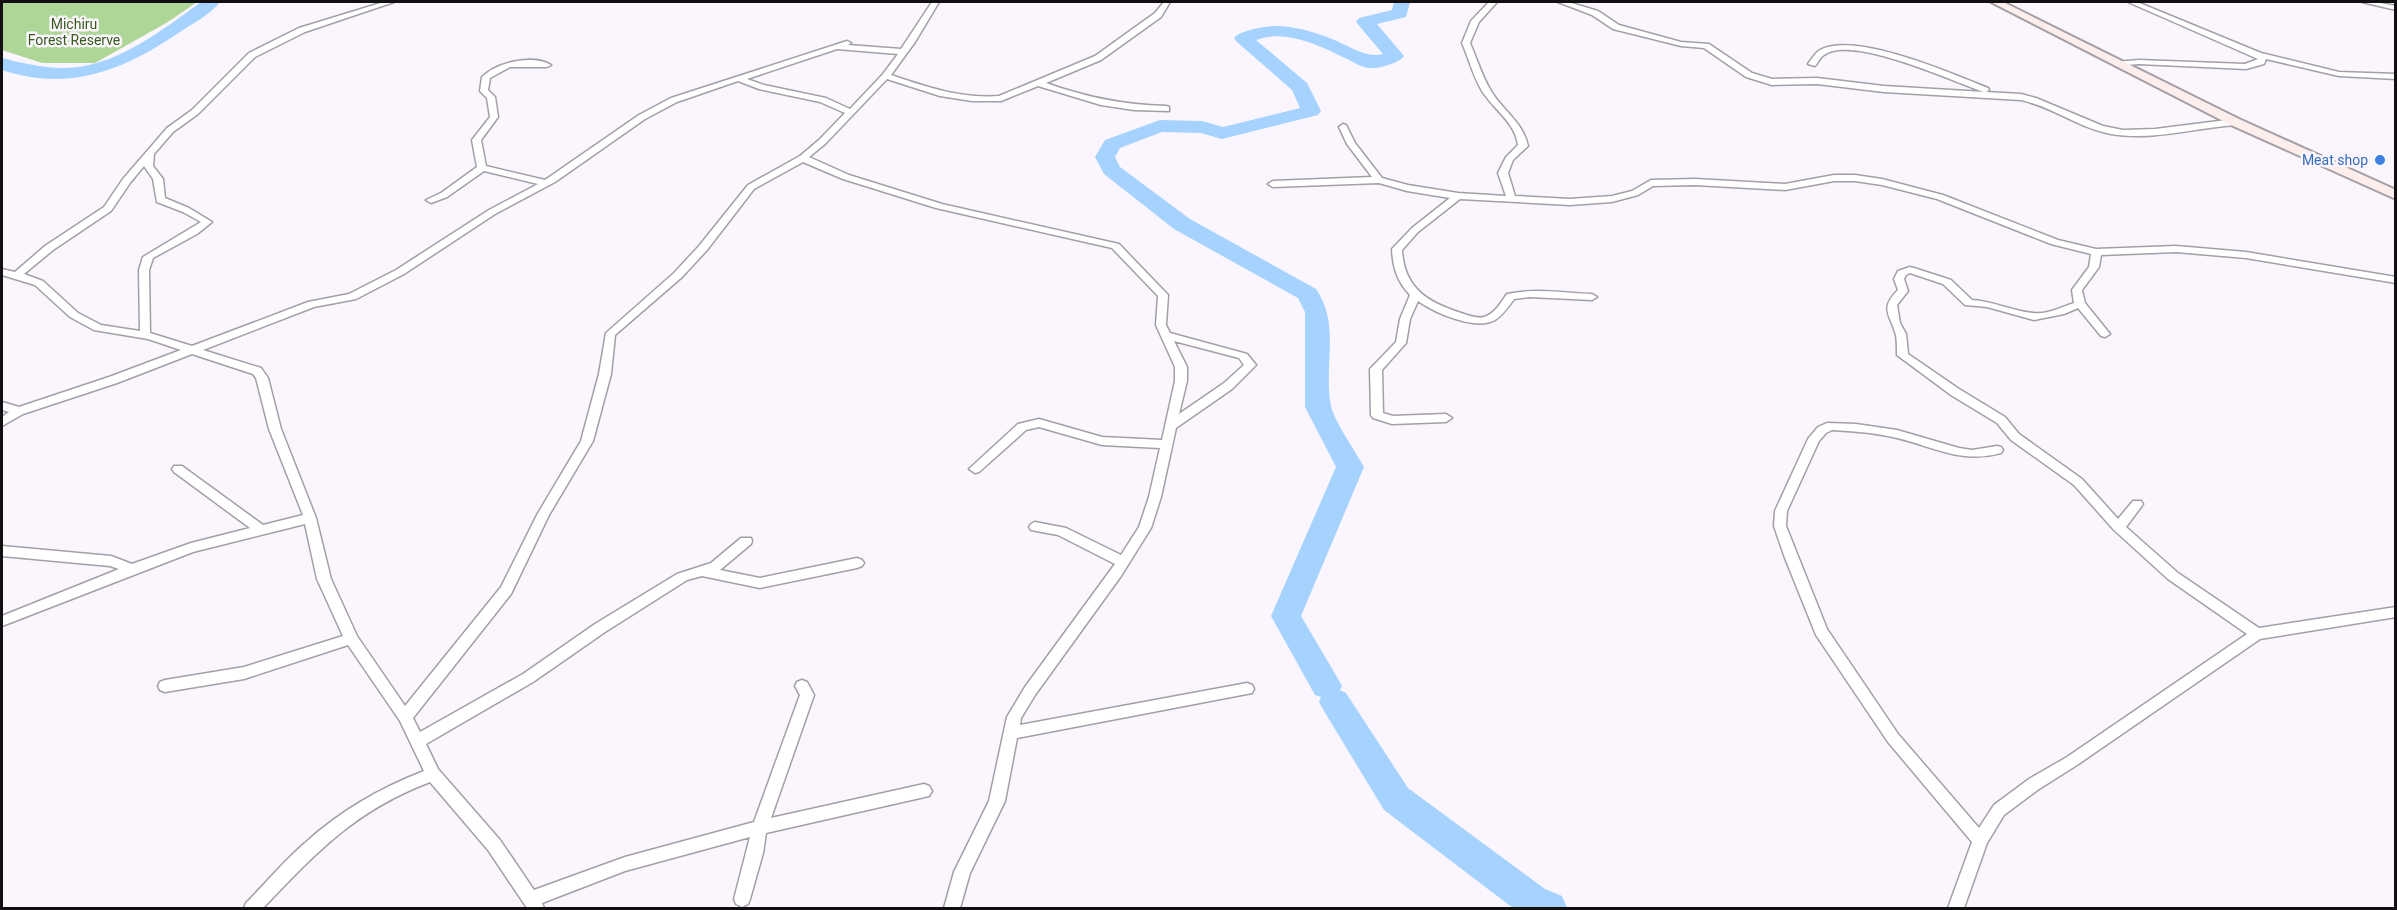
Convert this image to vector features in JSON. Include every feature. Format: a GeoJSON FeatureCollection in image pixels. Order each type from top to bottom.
{"type":"FeatureCollection","features":[{"type":"Feature","properties":{"kind":"main road"},"geometry":{"type":"LineString","coordinates":[[1995,2],[2235,122],[2396,195]]}},
{"type":"Feature","properties":{"kind":"street"},"geometry":{"type":"LineString","coordinates":[[16,274],[49,248],[108,209],[126,181],[177,124],[195,112],[252,55],[302,30],[390,2]]}},
{"type":"Feature","properties":{"kind":"street"},"geometry":{"type":"LineString","coordinates":[[405,717],[506,590],[543,515],[587,441],[605,374],[610,335],[678,275],[703,248],[751,187],[803,158],[822,142],[886,76],[935,2]]}},
{"type":"Feature","properties":{"kind":"street"},"geometry":{"type":"LineString","coordinates":[[886,76],[958,96],[990,100],[1001,98],[1098,58],[1158,15],[1167,2]]}},
{"type":"Feature","properties":{"kind":"street"},"geometry":{"type":"LineString","coordinates":[[1490,2],[1475,21],[1466,43],[1488,93],[1519,130],[1523,139],[1523,146],[1509,159],[1503,173],[1512,200]]}},
{"type":"Feature","properties":{"kind":"street"},"geometry":{"type":"LineString","coordinates":[[1562,2],[1595,13],[1616,27],[1631,29],[1681,44],[1706,46],[1749,75],[1772,82],[1817,81],[1884,89],[1994,94],[2037,100],[2100,129],[2114,132],[2235,122]]}},
{"type":"Feature","properties":{"kind":"street"},"geometry":{"type":"LineString","coordinates":[[2132,2],[2258,55],[2339,74],[2396,77]]}},
{"type":"Feature","properties":{"kind":"street"},"geometry":{"type":"LineString","coordinates":[[2366,2],[2396,8]]}},
{"type":"Feature","properties":{"kind":"street"},"geometry":{"type":"LineString","coordinates":[[2,422],[19,411],[194,350],[312,304],[352,297],[400,272],[492,212],[546,183],[642,117],[674,100],[792,59],[847,43]]}},
{"type":"Feature","properties":{"kind":"street"},"geometry":{"type":"LineString","coordinates":[[834,47],[903,52]]}},
{"type":"Feature","properties":{"kind":"street"},"geometry":{"type":"LineString","coordinates":[[1812,64],[1814,57],[1820,52],[1833,48],[1861,49],[1932,68],[1994,94]]}},
{"type":"Feature","properties":{"kind":"street"},"geometry":{"type":"LineString","coordinates":[[2118,64],[2139,62],[2246,67],[2261,62],[2262,59],[2258,55]]}},
{"type":"Feature","properties":{"kind":"street"},"geometry":{"type":"LineString","coordinates":[[482,168],[476,140],[494,117],[491,97],[484,91],[486,77],[500,66],[518,62],[547,65]]}},
{"type":"Feature","properties":{"kind":"street"},"geometry":{"type":"LineString","coordinates":[[740,78],[762,87],[823,100],[850,112]]}},
{"type":"Feature","properties":{"kind":"street"},"geometry":{"type":"LineString","coordinates":[[1039,83],[1069,95],[1144,109],[1166,109]]}},
{"type":"Feature","properties":{"kind":"street"},"geometry":{"type":"LineString","coordinates":[[1343,127],[1350,144],[1379,180]]}},
{"type":"Feature","properties":{"kind":"street"},"geometry":{"type":"LineString","coordinates":[[145,336],[144,270],[148,257],[168,244],[195,233],[207,222],[186,210],[160,200],[158,179],[148,166],[150,153]]}},
{"type":"Feature","properties":{"kind":"street"},"geometry":{"type":"LineString","coordinates":[[803,158],[846,177],[939,206],[1114,246],[1163,295],[1161,325],[1181,367],[1181,381],[1174,403],[1168,444],[1145,528],[1014,717],[997,801],[962,872],[952,909]]}},
{"type":"Feature","properties":{"kind":"street"},"geometry":{"type":"LineString","coordinates":[[431,200],[444,195],[482,168],[546,183]]}},
{"type":"Feature","properties":{"kind":"street"},"geometry":{"type":"LineString","coordinates":[[1273,184],[1379,180],[1407,188],[1458,196],[1570,201],[1612,199],[1635,193],[1651,183],[1695,182],[1785,187],[1834,178],[1855,177],[1940,197],[2055,242],[2096,252],[2176,249],[2246,255],[2396,280]]}},
{"type":"Feature","properties":{"kind":"street"},"geometry":{"type":"LineString","coordinates":[[1458,196],[1396,249],[1395,265],[1415,296],[1446,312],[1480,321],[1498,314],[1511,296],[1529,294],[1592,297]]}},
{"type":"Feature","properties":{"kind":"street"},"geometry":{"type":"LineString","coordinates":[[2096,252],[2094,267],[2077,290],[2080,304],[2105,334]]}},
{"type":"Feature","properties":{"kind":"street"},"geometry":{"type":"LineString","coordinates":[[2080,304],[2060,312],[2034,317],[1987,304],[1969,303],[1947,282],[1910,270],[1902,273],[1899,279],[1904,291],[1893,301],[1892,305],[1895,323],[1901,334],[1903,355],[1955,392],[2001,420],[2015,437],[2078,482],[2118,527],[2173,576],[2257,634]]}},
{"type":"Feature","properties":{"kind":"street"},"geometry":{"type":"LineString","coordinates":[[2,272],[16,274],[39,283],[75,315],[98,328],[145,336],[257,372],[262,378],[275,429],[310,518],[324,579],[351,639],[405,717],[433,774],[494,845],[533,904],[566,883],[634,859],[924,790]]}},
{"type":"Feature","properties":{"kind":"street"},"geometry":{"type":"LineString","coordinates":[[1415,296],[1405,318],[1401,343],[1376,369],[1377,415],[1392,420],[1446,418]]}},
{"type":"Feature","properties":{"kind":"street"},"geometry":{"type":"LineString","coordinates":[[1165,335],[1243,356],[1250,365],[1228,386],[1172,425]]}},
{"type":"Feature","properties":{"kind":"street"},"geometry":{"type":"LineString","coordinates":[[2,406],[19,411]]}},
{"type":"Feature","properties":{"kind":"street"},"geometry":{"type":"LineString","coordinates":[[975,469],[1022,428],[1039,423],[1102,441],[1168,444]]}},
{"type":"Feature","properties":{"kind":"street"},"geometry":{"type":"LineString","coordinates":[[1980,840],[1893,738],[1821,632],[1780,526],[1781,511],[1814,439],[1822,430],[1831,426],[1894,434],[1954,452],[1982,453],[1997,450]]}},
{"type":"Feature","properties":{"kind":"street"},"geometry":{"type":"LineString","coordinates":[[178,469],[261,530]]}},
{"type":"Feature","properties":{"kind":"street"},"geometry":{"type":"LineString","coordinates":[[2118,527],[2137,504]]}},
{"type":"Feature","properties":{"kind":"street"},"geometry":{"type":"LineString","coordinates":[[2,621],[191,548],[310,518]]}},
{"type":"Feature","properties":{"kind":"street"},"geometry":{"type":"LineString","coordinates":[[1035,527],[1061,531],[1123,562]]}},
{"type":"Feature","properties":{"kind":"street"},"geometry":{"type":"LineString","coordinates":[[416,742],[528,678],[600,628],[682,577],[716,566],[746,541]]}},
{"type":"Feature","properties":{"kind":"street"},"geometry":{"type":"LineString","coordinates":[[2,551],[111,561],[124,564],[132,569]]}},
{"type":"Feature","properties":{"kind":"street"},"geometry":{"type":"LineString","coordinates":[[703,571],[760,583],[857,563]]}},
{"type":"Feature","properties":{"kind":"street"},"geometry":{"type":"LineString","coordinates":[[1956,909],[1980,840],[1999,810],[2034,784],[2072,761],[2257,634],[2396,612]]}},
{"type":"Feature","properties":{"kind":"street"},"geometry":{"type":"LineString","coordinates":[[165,686],[244,673],[351,639]]}},
{"type":"Feature","properties":{"kind":"street"},"geometry":{"type":"LineString","coordinates":[[742,899],[759,829],[807,695],[802,686]]}},
{"type":"Feature","properties":{"kind":"street"},"geometry":{"type":"LineString","coordinates":[[1011,733],[1247,689]]}},
{"type":"Feature","properties":{"kind":"street"},"geometry":{"type":"LineString","coordinates":[[252,909],[311,847],[358,811],[399,786],[433,774]]}},
{"type":"Feature","properties":{"kind":"green space","name":"Michiru Forest Reserve"},"geometry":{"type":"Polygon","coordinates":[[[2,2],[197,2],[168,22],[95,63],[42,63],[2,50],[2,2]]]}},
{"type":"Feature","properties":{"kind":"waterway"},"geometry":{"type":"LineString","coordinates":[[2,64],[23,70],[49,73],[75,73],[97,69],[125,58],[172,30],[211,2]]}},
{"type":"Feature","properties":{"kind":"waterway"},"geometry":{"type":"LineString","coordinates":[[1326,686],[1286,616],[1350,467],[1318,407],[1317,312],[1308,294],[1182,224],[1111,170],[1105,157],[1112,144],[1160,126],[1202,127],[1222,133],[1311,111],[1300,87],[1243,38],[1275,31],[1291,33],[1325,42],[1371,63],[1395,56],[1365,22],[1400,13],[1402,2]]}},
{"type":"Feature","properties":{"kind":"waterway"},"geometry":{"type":"LineString","coordinates":[[1335,702],[1396,799],[1532,901],[1549,908]]}},
{"type":"Feature","properties":{"kind":"place","name":"Meat shop"},"geometry":{"type":"Point","coordinates":[2380,160]}}]}
